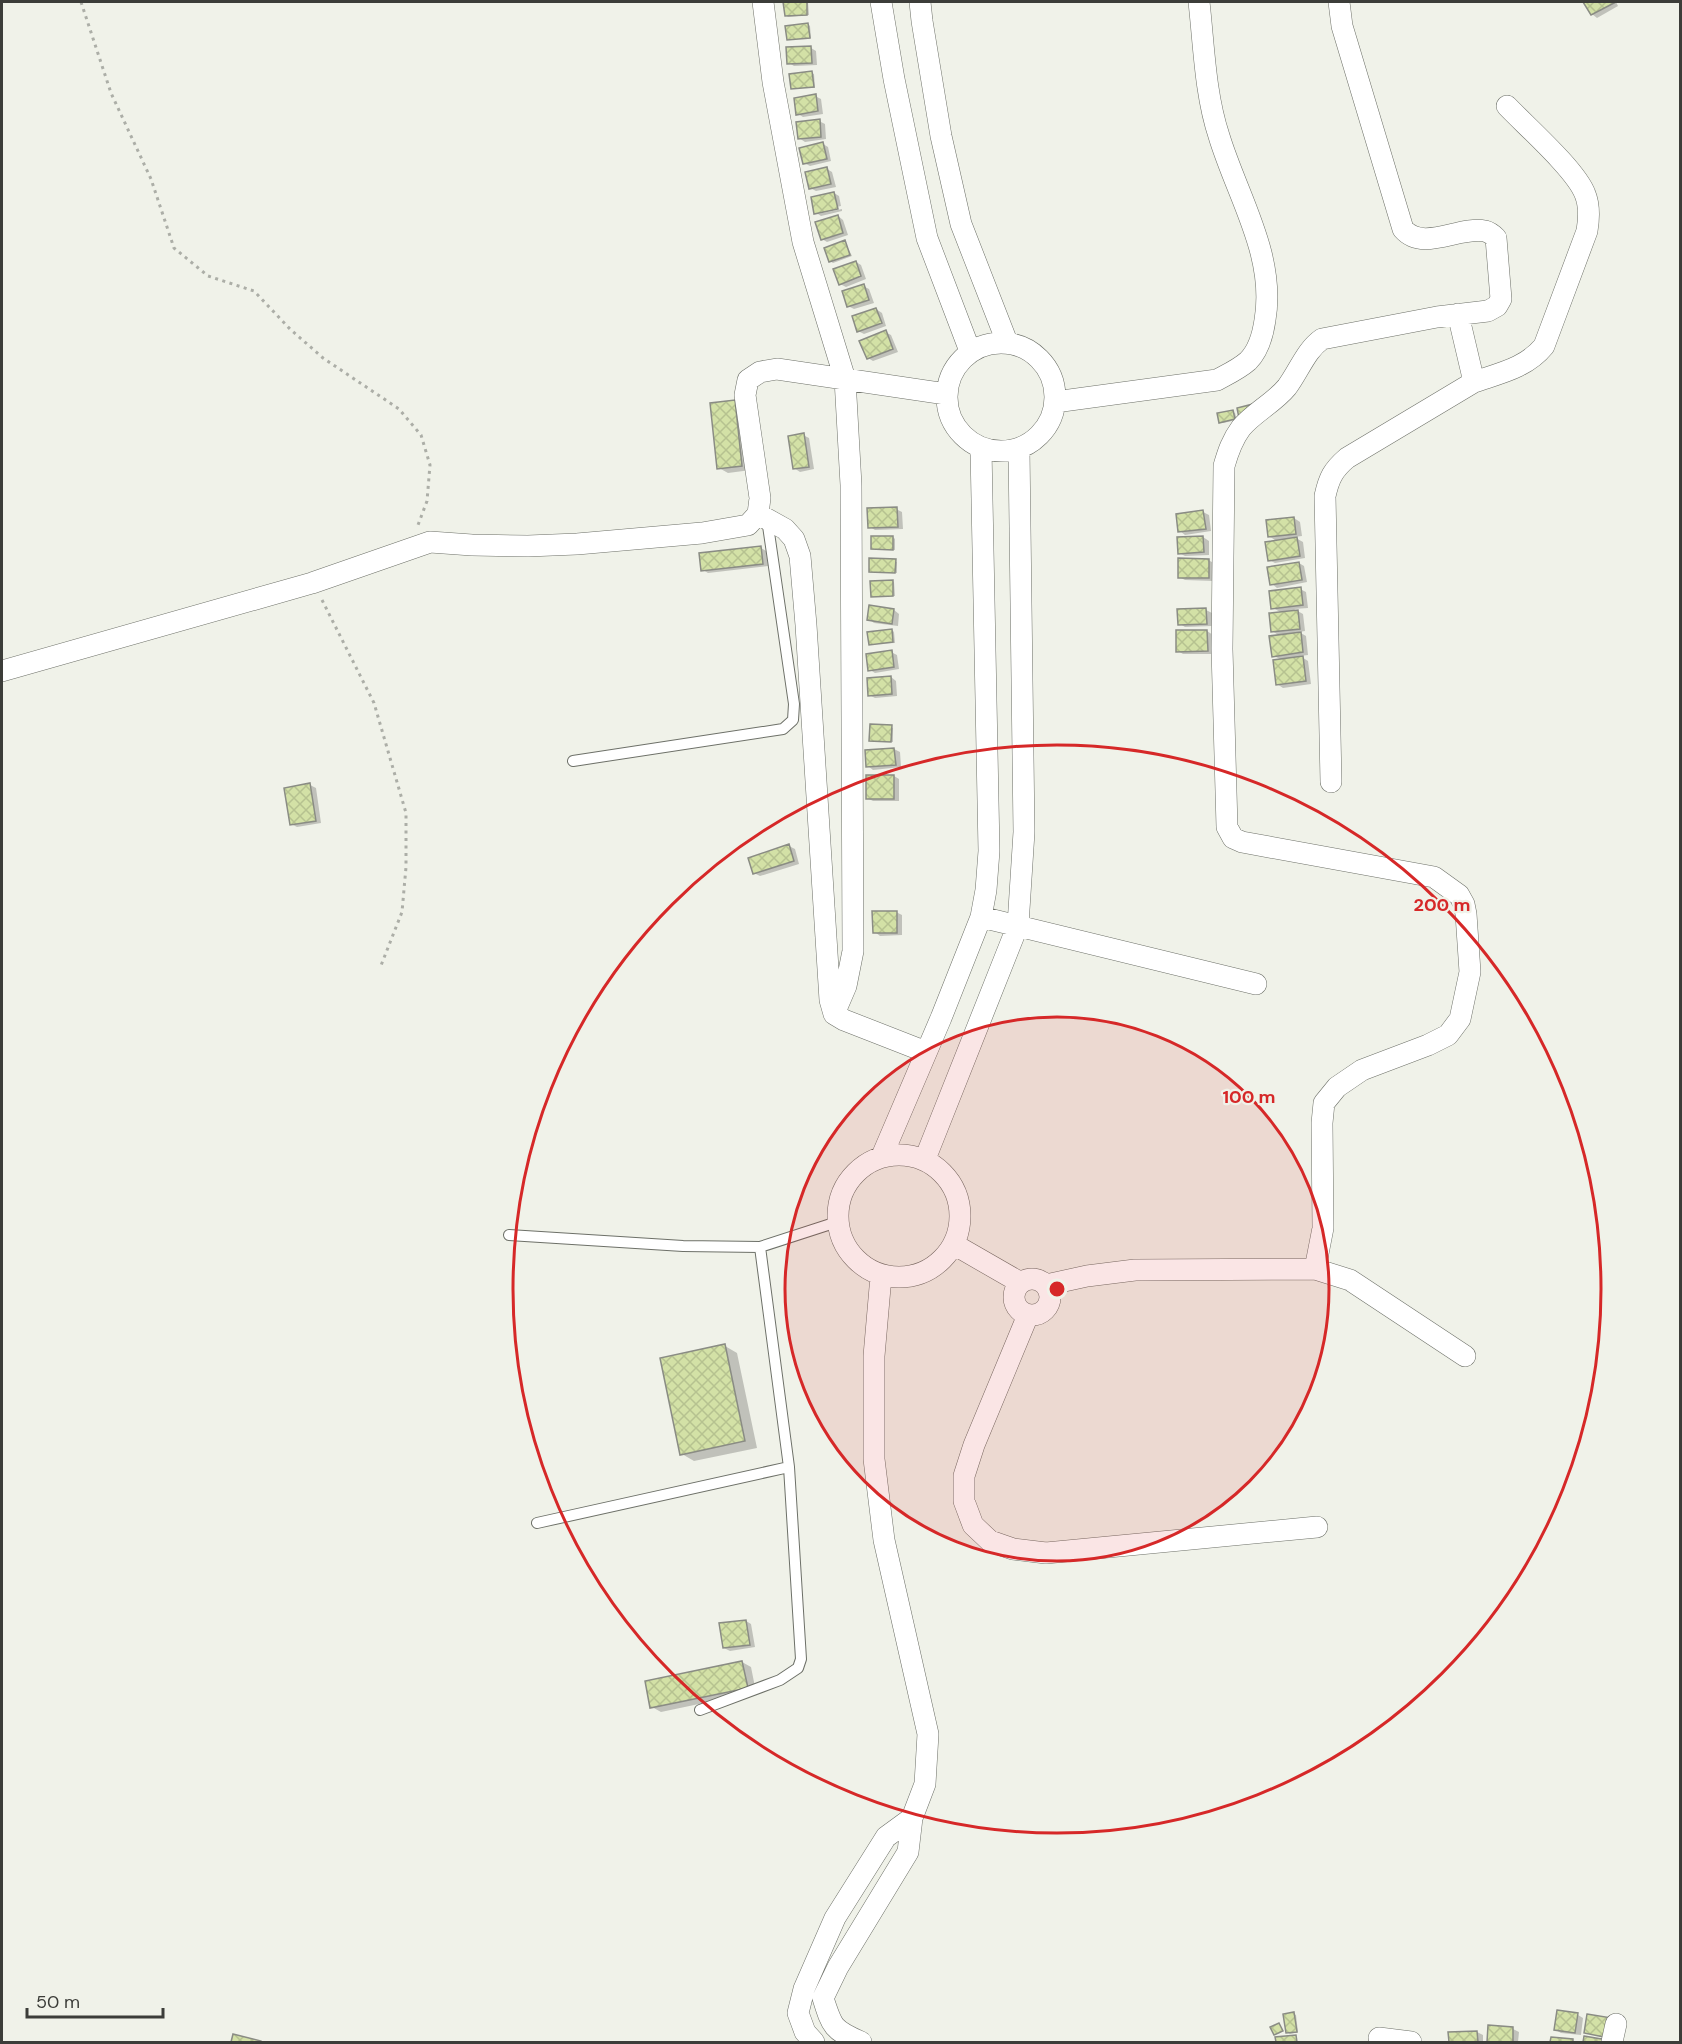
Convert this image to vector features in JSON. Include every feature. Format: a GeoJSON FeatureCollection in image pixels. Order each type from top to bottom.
{"type":"FeatureCollection","features":[{"type":"Feature","properties":{"kind":"street"},"geometry":{"type":"LineString","coordinates":[[763,2],[773,82],[803,242],[845,379],[852,485],[853,951],[846,986],[834,1014]]}},
{"type":"Feature","properties":{"kind":"street"},"geometry":{"type":"LineString","coordinates":[[881,2],[894,79],[927,238],[970,351]]}},
{"type":"Feature","properties":{"kind":"street"},"geometry":{"type":"LineString","coordinates":[[920,2],[941,136],[961,224],[1007,342]]}},
{"type":"Feature","properties":{"kind":"street"},"geometry":{"type":"LineString","coordinates":[[1055,402],[1217,380],[1236,371],[1249,359],[1263,337],[1267,309],[1263,259],[1219,136],[1209,91],[1198,2]]}},
{"type":"Feature","properties":{"kind":"street"},"geometry":{"type":"LineString","coordinates":[[1315,1269],[1323,1228],[1322,1123],[1324,1103],[1336,1087],[1362,1070],[1448,1035],[1460,1018],[1470,972],[1466,914],[1459,895],[1434,877],[1242,843],[1233,838],[1230,833],[1227,827],[1222,649],[1224,466],[1230,446],[1243,426],[1285,389],[1299,371],[1313,345],[1323,339],[1458,314],[1488,311],[1497,306],[1501,300],[1496,238],[1487,231],[1416,238],[1408,235],[1403,229],[1342,26],[1339,2]]}},
{"type":"Feature","properties":{"kind":"street"},"geometry":{"type":"LineString","coordinates":[[1331,782],[1325,496],[1329,479],[1335,468],[1347,458],[1474,382],[1524,364],[1535,357],[1544,346],[1587,231],[1589,207],[1585,193],[1575,177],[1507,106]]}},
{"type":"Feature","properties":{"kind":"street"},"geometry":{"type":"LineString","coordinates":[[1458,314],[1474,382]]}},
{"type":"Feature","properties":{"kind":"street"},"geometry":{"type":"LineString","coordinates":[[1007,342],[1027,349],[1043,362],[1053,381],[1055,402],[1050,422],[1037,439],[1018,450],[1000,453],[981,449],[962,436],[949,417],[946,394],[953,369],[970,351],[988,344],[1007,342]]}},
{"type":"Feature","properties":{"kind":"street"},"geometry":{"type":"LineString","coordinates":[[762,516],[745,395],[748,380],[760,372],[777,369],[946,394]]}},
{"type":"Feature","properties":{"kind":"street"},"geometry":{"type":"LineString","coordinates":[[882,1156],[981,917],[986,890],[989,851],[981,449]]}},
{"type":"Feature","properties":{"kind":"street"},"geometry":{"type":"LineString","coordinates":[[925,1159],[1018,925],[1024,832],[1018,450]]}},
{"type":"Feature","properties":{"kind":"street"},"geometry":{"type":"LineString","coordinates":[[2,671],[312,583],[436,542],[528,546],[577,544],[692,534],[748,525],[762,516]]}},
{"type":"Feature","properties":{"kind":"street"},"geometry":{"type":"LineString","coordinates":[[762,516],[785,529],[794,539],[800,556],[829,990],[834,1014],[926,1052]]}},
{"type":"Feature","properties":{"kind":"street"},"geometry":{"type":"LineString","coordinates":[[981,917],[1256,984]]}},
{"type":"Feature","properties":{"kind":"street"},"geometry":{"type":"LineString","coordinates":[[911,1155],[925,1159],[950,1180],[962,1212],[955,1245],[936,1267],[910,1278],[881,1276],[859,1264],[844,1245],[837,1222],[841,1194],[846,1186],[857,1170],[882,1156],[911,1155]]}},
{"type":"Feature","properties":{"kind":"street"},"geometry":{"type":"LineString","coordinates":[[955,1245],[1021,1283]]}},
{"type":"Feature","properties":{"kind":"street"},"geometry":{"type":"LineString","coordinates":[[1046,1285],[1087,1276],[1135,1270],[1315,1269],[1350,1280],[1465,1356]]}},
{"type":"Feature","properties":{"kind":"street"},"geometry":{"type":"LineString","coordinates":[[861,2043],[840,2033],[830,2021],[823,1998],[838,1967],[908,1852],[912,1818],[925,1784],[928,1734],[884,1540],[874,1459],[874,1356],[881,1276]]}},
{"type":"Feature","properties":{"kind":"street"},"geometry":{"type":"LineString","coordinates":[[1029,1279],[1038,1280],[1046,1285],[1050,1293],[1045,1310],[1028,1315],[1017,1307],[1014,1294],[1021,1283],[1029,1279]]}},
{"type":"Feature","properties":{"kind":"street"},"geometry":{"type":"LineString","coordinates":[[1028,1315],[974,1445],[964,1476],[964,1502],[973,1525],[990,1541],[1013,1550],[1046,1553],[1317,1527]]}},
{"type":"Feature","properties":{"kind":"street"},"geometry":{"type":"LineString","coordinates":[[814,2043],[805,2032],[798,2013],[804,1989],[836,1918],[886,1837],[912,1818]]}},
{"type":"Feature","properties":{"kind":"street"},"geometry":{"type":"LineString","coordinates":[[804,1989],[823,1998]]}},
{"type":"Feature","properties":{"kind":"street"},"geometry":{"type":"LineString","coordinates":[[1379,2038],[1411,2043]]}},
{"type":"Feature","properties":{"kind":"lane"},"geometry":{"type":"LineString","coordinates":[[573,761],[783,729],[793,720],[794,704],[762,516]]}},
{"type":"Feature","properties":{"kind":"lane"},"geometry":{"type":"LineString","coordinates":[[509,1235],[683,1246],[760,1247],[837,1222]]}},
{"type":"Feature","properties":{"kind":"lane"},"geometry":{"type":"LineString","coordinates":[[700,1710],[780,1680],[798,1668],[801,1659],[789,1467],[760,1247]]}},
{"type":"Feature","properties":{"kind":"lane"},"geometry":{"type":"LineString","coordinates":[[537,1522],[789,1467]]}},
{"type":"Feature","properties":{"kind":"path"},"geometry":{"type":"LineString","coordinates":[[81,2],[111,93],[151,179],[174,248],[208,276],[254,291],[290,329],[323,358],[399,409],[421,435],[430,465],[427,501],[410,549]]}},
{"type":"Feature","properties":{"kind":"path"},"geometry":{"type":"LineString","coordinates":[[312,583],[375,703],[406,813],[406,867],[402,912],[380,968]]}},
{"type":"Feature","properties":{"kind":"building"},"geometry":{"type":"Polygon","coordinates":[[[783,2],[807,2],[807,15],[785,16],[783,2]]]}},
{"type":"Feature","properties":{"kind":"building"},"geometry":{"type":"Polygon","coordinates":[[[1583,2],[1613,2],[1614,3],[1591,15],[1583,2]]]}},
{"type":"Feature","properties":{"kind":"building"},"geometry":{"type":"Polygon","coordinates":[[[808,23],[810,38],[787,40],[785,26],[808,23]]]}},
{"type":"Feature","properties":{"kind":"building"},"geometry":{"type":"Polygon","coordinates":[[[811,46],[812,63],[787,64],[786,47],[811,46]]]}},
{"type":"Feature","properties":{"kind":"building"},"geometry":{"type":"Polygon","coordinates":[[[812,71],[814,87],[791,89],[789,74],[812,71]]]}},
{"type":"Feature","properties":{"kind":"building"},"geometry":{"type":"Polygon","coordinates":[[[816,94],[818,111],[796,115],[794,98],[816,94]]]}},
{"type":"Feature","properties":{"kind":"building"},"geometry":{"type":"Polygon","coordinates":[[[820,119],[821,137],[798,139],[796,122],[820,119]]]}},
{"type":"Feature","properties":{"kind":"building"},"geometry":{"type":"Polygon","coordinates":[[[823,142],[827,159],[803,164],[799,148],[823,142]]]}},
{"type":"Feature","properties":{"kind":"building"},"geometry":{"type":"Polygon","coordinates":[[[827,167],[831,184],[809,189],[805,172],[827,167]]]}},
{"type":"Feature","properties":{"kind":"building"},"geometry":{"type":"Polygon","coordinates":[[[834,192],[838,209],[814,214],[811,197],[834,192]]]}},
{"type":"Feature","properties":{"kind":"building"},"geometry":{"type":"Polygon","coordinates":[[[838,215],[843,233],[821,240],[815,222],[838,215]]]}},
{"type":"Feature","properties":{"kind":"building"},"geometry":{"type":"Polygon","coordinates":[[[845,240],[850,255],[829,262],[824,248],[845,240]]]}},
{"type":"Feature","properties":{"kind":"building"},"geometry":{"type":"Polygon","coordinates":[[[856,261],[861,276],[839,285],[833,269],[856,261]]]}},
{"type":"Feature","properties":{"kind":"building"},"geometry":{"type":"Polygon","coordinates":[[[864,284],[869,300],[847,307],[842,291],[864,284]]]}},
{"type":"Feature","properties":{"kind":"building"},"geometry":{"type":"Polygon","coordinates":[[[876,308],[882,323],[857,332],[852,316],[876,308]]]}},
{"type":"Feature","properties":{"kind":"building"},"geometry":{"type":"Polygon","coordinates":[[[886,330],[893,349],[867,359],[859,341],[886,330]]]}},
{"type":"Feature","properties":{"kind":"building"},"geometry":{"type":"Polygon","coordinates":[[[735,400],[742,466],[717,469],[710,403],[735,400]]]}},
{"type":"Feature","properties":{"kind":"building"},"geometry":{"type":"Polygon","coordinates":[[[1253,404],[1239,418],[1237,408],[1253,404]]]}},
{"type":"Feature","properties":{"kind":"building"},"geometry":{"type":"Polygon","coordinates":[[[1233,410],[1235,419],[1219,423],[1217,413],[1233,410]]]}},
{"type":"Feature","properties":{"kind":"building"},"geometry":{"type":"Polygon","coordinates":[[[804,433],[809,467],[793,469],[788,436],[804,433]]]}},
{"type":"Feature","properties":{"kind":"building"},"geometry":{"type":"Polygon","coordinates":[[[897,507],[898,527],[868,528],[867,508],[897,507]]]}},
{"type":"Feature","properties":{"kind":"building"},"geometry":{"type":"Polygon","coordinates":[[[1203,510],[1206,529],[1178,532],[1176,514],[1203,510]]]}},
{"type":"Feature","properties":{"kind":"building"},"geometry":{"type":"Polygon","coordinates":[[[1294,517],[1296,534],[1268,537],[1266,520],[1294,517]]]}},
{"type":"Feature","properties":{"kind":"building"},"geometry":{"type":"Polygon","coordinates":[[[871,536],[893,536],[893,550],[871,549],[871,536]]]}},
{"type":"Feature","properties":{"kind":"building"},"geometry":{"type":"Polygon","coordinates":[[[1203,536],[1204,552],[1178,554],[1177,537],[1203,536]]]}},
{"type":"Feature","properties":{"kind":"building"},"geometry":{"type":"Polygon","coordinates":[[[1297,537],[1300,556],[1268,561],[1265,542],[1297,537]]]}},
{"type":"Feature","properties":{"kind":"building"},"geometry":{"type":"Polygon","coordinates":[[[761,546],[763,564],[701,571],[699,553],[761,546]]]}},
{"type":"Feature","properties":{"kind":"building"},"geometry":{"type":"Polygon","coordinates":[[[869,558],[896,559],[895,573],[869,572],[869,558]]]}},
{"type":"Feature","properties":{"kind":"building"},"geometry":{"type":"Polygon","coordinates":[[[1178,558],[1209,559],[1209,578],[1178,578],[1178,558]]]}},
{"type":"Feature","properties":{"kind":"building"},"geometry":{"type":"Polygon","coordinates":[[[1299,562],[1302,580],[1270,585],[1267,567],[1299,562]]]}},
{"type":"Feature","properties":{"kind":"building"},"geometry":{"type":"Polygon","coordinates":[[[893,580],[893,596],[871,597],[870,581],[893,580]]]}},
{"type":"Feature","properties":{"kind":"building"},"geometry":{"type":"Polygon","coordinates":[[[1301,587],[1303,605],[1271,609],[1269,591],[1301,587]]]}},
{"type":"Feature","properties":{"kind":"building"},"geometry":{"type":"Polygon","coordinates":[[[869,605],[894,609],[892,624],[867,620],[869,605]]]}},
{"type":"Feature","properties":{"kind":"building"},"geometry":{"type":"Polygon","coordinates":[[[1206,608],[1207,624],[1178,625],[1177,609],[1206,608]]]}},
{"type":"Feature","properties":{"kind":"building"},"geometry":{"type":"Polygon","coordinates":[[[1298,610],[1300,629],[1271,632],[1269,613],[1298,610]]]}},
{"type":"Feature","properties":{"kind":"building"},"geometry":{"type":"Polygon","coordinates":[[[892,629],[893,642],[869,645],[867,632],[892,629]]]}},
{"type":"Feature","properties":{"kind":"building"},"geometry":{"type":"Polygon","coordinates":[[[1176,630],[1207,630],[1208,651],[1176,652],[1176,630]]]}},
{"type":"Feature","properties":{"kind":"building"},"geometry":{"type":"Polygon","coordinates":[[[1301,632],[1303,652],[1272,657],[1269,636],[1301,632]]]}},
{"type":"Feature","properties":{"kind":"building"},"geometry":{"type":"Polygon","coordinates":[[[892,650],[894,667],[868,671],[866,654],[892,650]]]}},
{"type":"Feature","properties":{"kind":"building"},"geometry":{"type":"Polygon","coordinates":[[[1303,656],[1306,681],[1276,685],[1273,660],[1303,656]]]}},
{"type":"Feature","properties":{"kind":"building"},"geometry":{"type":"Polygon","coordinates":[[[891,676],[892,694],[868,696],[867,678],[891,676]]]}},
{"type":"Feature","properties":{"kind":"building"},"geometry":{"type":"Polygon","coordinates":[[[870,724],[892,725],[891,742],[869,741],[870,724]]]}},
{"type":"Feature","properties":{"kind":"building"},"geometry":{"type":"Polygon","coordinates":[[[894,748],[896,765],[866,767],[865,750],[894,748]]]}},
{"type":"Feature","properties":{"kind":"building"},"geometry":{"type":"Polygon","coordinates":[[[866,775],[894,775],[894,799],[866,799],[866,775]]]}},
{"type":"Feature","properties":{"kind":"building"},"geometry":{"type":"Polygon","coordinates":[[[310,783],[316,821],[290,825],[284,788],[310,783]]]}},
{"type":"Feature","properties":{"kind":"building"},"geometry":{"type":"Polygon","coordinates":[[[789,844],[794,861],[753,874],[748,858],[789,844]]]}},
{"type":"Feature","properties":{"kind":"building"},"geometry":{"type":"Polygon","coordinates":[[[872,911],[897,911],[897,933],[873,933],[872,911]]]}},
{"type":"Feature","properties":{"kind":"building"},"geometry":{"type":"Polygon","coordinates":[[[725,1344],[745,1441],[680,1455],[660,1358],[725,1344]]]}},
{"type":"Feature","properties":{"kind":"building"},"geometry":{"type":"Polygon","coordinates":[[[746,1620],[750,1645],[723,1648],[719,1623],[746,1620]]]}},
{"type":"Feature","properties":{"kind":"building"},"geometry":{"type":"Polygon","coordinates":[[[742,1661],[748,1688],[650,1708],[645,1681],[742,1661]]]}},
{"type":"Feature","properties":{"kind":"building"},"geometry":{"type":"Polygon","coordinates":[[[1557,2010],[1578,2013],[1575,2033],[1554,2030],[1557,2010]]]}},
{"type":"Feature","properties":{"kind":"building"},"geometry":{"type":"Polygon","coordinates":[[[1294,2012],[1297,2032],[1286,2033],[1283,2014],[1294,2012]]]}},
{"type":"Feature","properties":{"kind":"building"},"geometry":{"type":"Polygon","coordinates":[[[1587,2014],[1612,2018],[1609,2038],[1584,2033],[1587,2014]]]}},
{"type":"Feature","properties":{"kind":"building"},"geometry":{"type":"Polygon","coordinates":[[[1279,2023],[1283,2031],[1274,2035],[1270,2027],[1279,2023]]]}},
{"type":"Feature","properties":{"kind":"building"},"geometry":{"type":"Polygon","coordinates":[[[1488,2025],[1513,2027],[1513,2042],[1487,2042],[1488,2025]]]}},
{"type":"Feature","properties":{"kind":"building"},"geometry":{"type":"Polygon","coordinates":[[[1477,2031],[1478,2042],[1449,2042],[1448,2032],[1477,2031]]]}},
{"type":"Feature","properties":{"kind":"building"},"geometry":{"type":"Polygon","coordinates":[[[233,2034],[261,2041],[261,2042],[231,2042],[233,2034]]]}},
{"type":"Feature","properties":{"kind":"building"},"geometry":{"type":"Polygon","coordinates":[[[1296,2035],[1297,2042],[1276,2042],[1275,2037],[1296,2035]]]}},
{"type":"Feature","properties":{"kind":"building"},"geometry":{"type":"Polygon","coordinates":[[[1584,2036],[1607,2040],[1607,2042],[1583,2042],[1584,2036]]]}},
{"type":"Feature","properties":{"kind":"building"},"geometry":{"type":"Polygon","coordinates":[[[1551,2037],[1573,2039],[1573,2042],[1550,2042],[1551,2037]]]}}]}
